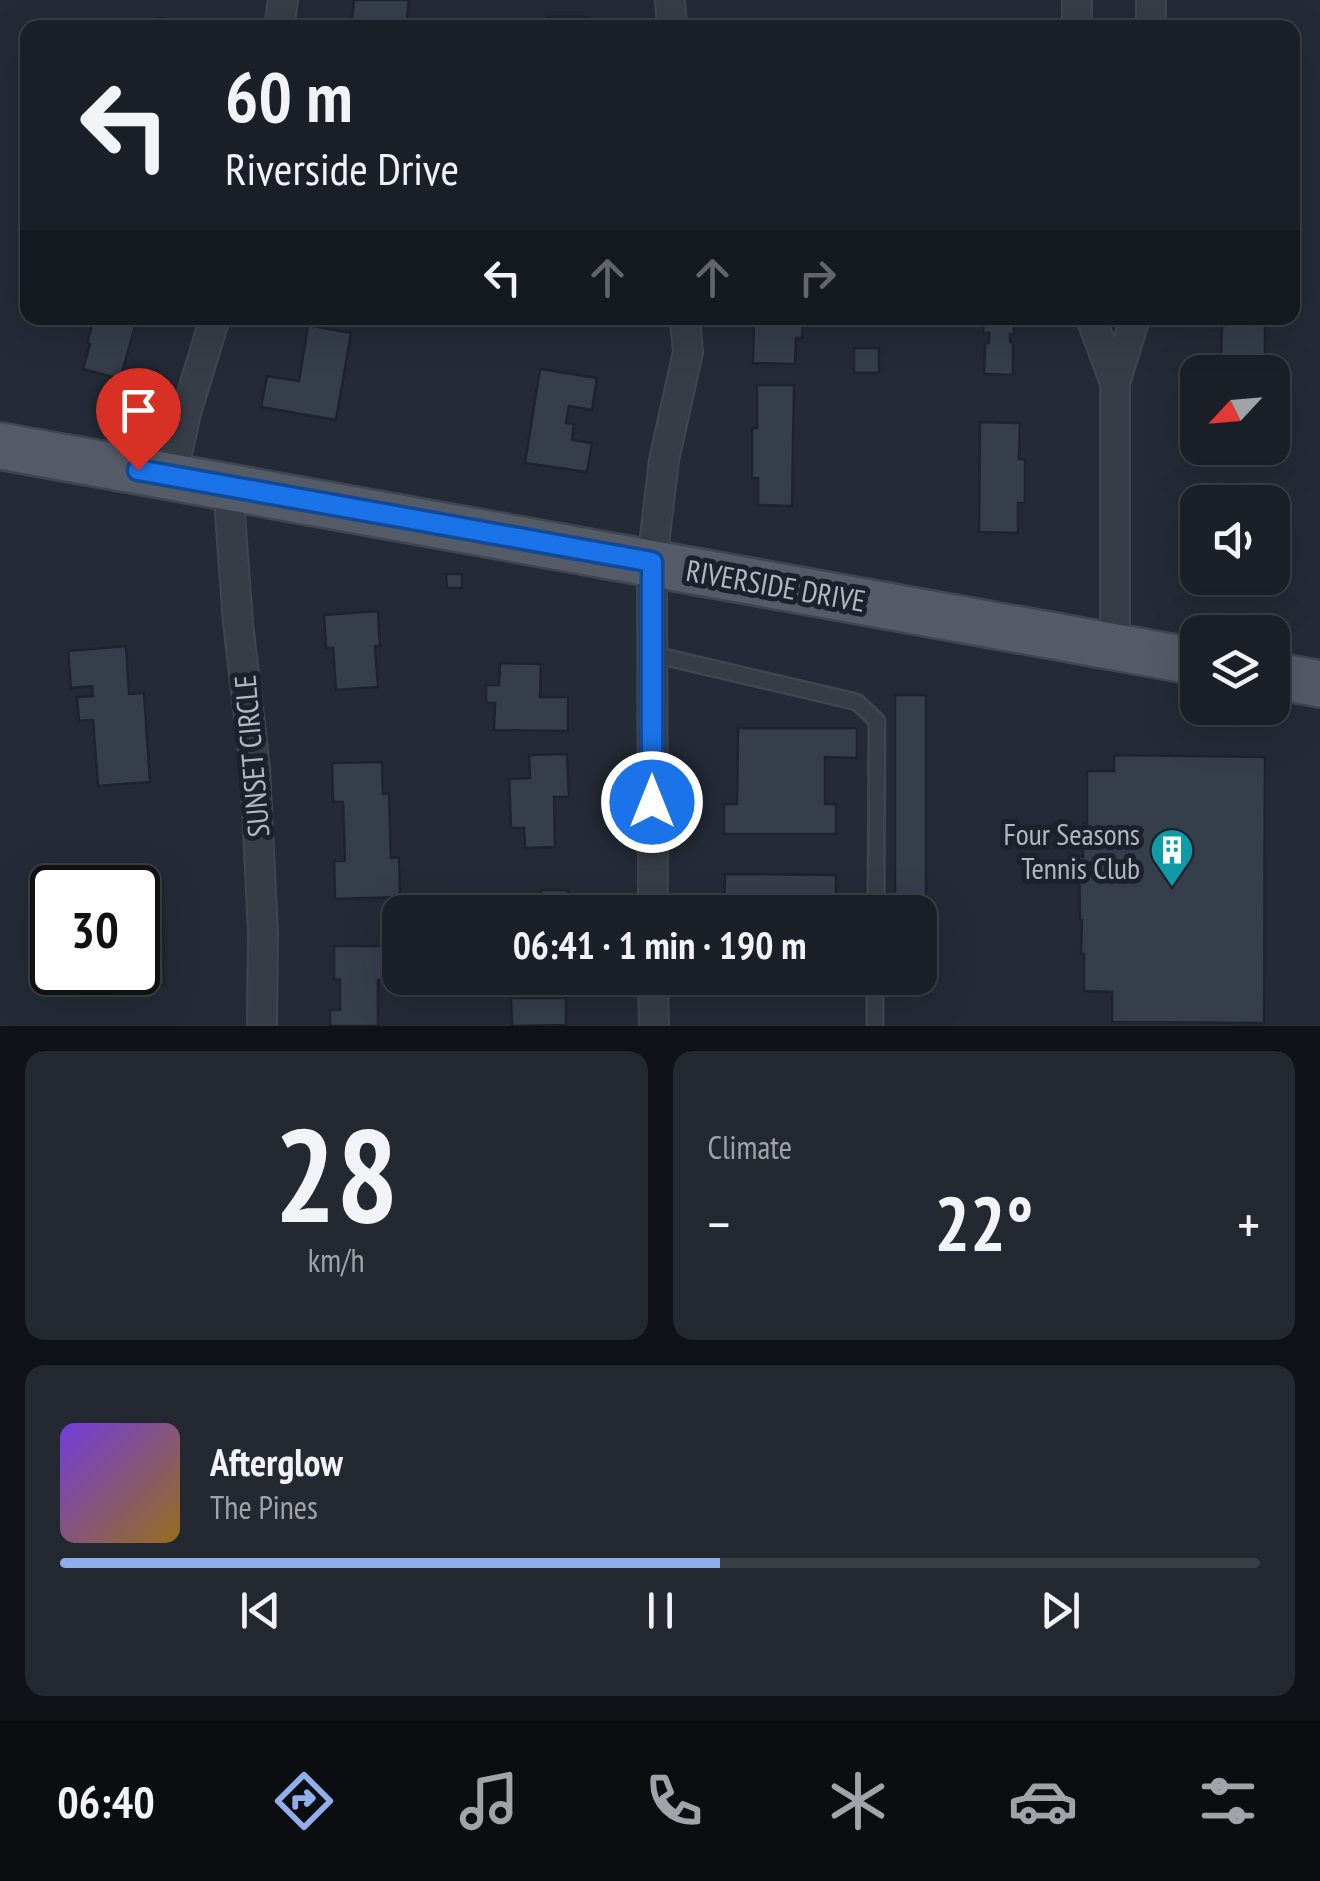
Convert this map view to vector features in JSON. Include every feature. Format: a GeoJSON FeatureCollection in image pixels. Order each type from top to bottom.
{"type":"FeatureCollection","features":[{"type":"Feature","properties":{"kind":"main road","name":"RIVERSIDE DRIVE"},"geometry":{"type":"LineString","coordinates":[[0,446],[1180,659]]}},
{"type":"Feature","properties":{"kind":"main road"},"geometry":{"type":"LineString","coordinates":[[1290,679],[1320,684]]}},
{"type":"Feature","properties":{"kind":"street"},"geometry":{"type":"LineString","coordinates":[[172,476],[213,325]]}},
{"type":"Feature","properties":{"kind":"street"},"geometry":{"type":"LineString","coordinates":[[653,895],[652,562],[664,460],[688,352],[686,325]]}},
{"type":"Feature","properties":{"kind":"street"},"geometry":{"type":"LineString","coordinates":[[1094,325],[1115,383]]}},
{"type":"Feature","properties":{"kind":"street"},"geometry":{"type":"LineString","coordinates":[[1116,647],[1115,383],[1133,325]]}},
{"type":"Feature","properties":{"kind":"street","name":"SUNSET CIRCLE"},"geometry":{"type":"LineString","coordinates":[[228,486],[238,624],[255,768],[263,933],[262,1026]]}},
{"type":"Feature","properties":{"kind":"street"},"geometry":{"type":"LineString","coordinates":[[654,995],[654,1026]]}},
{"type":"Feature","properties":{"kind":"lane"},"geometry":{"type":"LineString","coordinates":[[652,654],[857,702],[877,721],[876,895]]}},
{"type":"Feature","properties":{"kind":"lane"},"geometry":{"type":"LineString","coordinates":[[875,995],[875,1026]]}},
{"type":"Feature","properties":{"kind":"building"},"geometry":{"type":"Polygon","coordinates":[[[354,0],[409,0],[407,20],[352,20],[354,0]]]}},
{"type":"Feature","properties":{"kind":"building"},"geometry":{"type":"Polygon","coordinates":[[[547,17],[590,17],[590,20],[547,17]]]}},
{"type":"Feature","properties":{"kind":"building"},"geometry":{"type":"Polygon","coordinates":[[[92,325],[135,325],[120,379],[83,369],[90,344],[87,343],[92,325]]]}},
{"type":"Feature","properties":{"kind":"building"},"geometry":{"type":"Polygon","coordinates":[[[308,325],[351,333],[336,420],[261,407],[267,376],[299,381],[308,325]]]}},
{"type":"Feature","properties":{"kind":"building"},"geometry":{"type":"Polygon","coordinates":[[[754,325],[803,325],[802,338],[796,338],[795,364],[753,363],[754,325]]]}},
{"type":"Feature","properties":{"kind":"building"},"geometry":{"type":"Polygon","coordinates":[[[984,325],[1014,325],[1014,334],[1010,334],[1013,375],[984,374],[989,333],[983,333],[984,325]]]}},
{"type":"Feature","properties":{"kind":"building"},"geometry":{"type":"Polygon","coordinates":[[[1265,325],[1265,355],[1221,354],[1222,326],[1265,325]]]}},
{"type":"Feature","properties":{"kind":"building"},"geometry":{"type":"Polygon","coordinates":[[[854,348],[879,348],[879,373],[854,373],[854,348]]]}},
{"type":"Feature","properties":{"kind":"building"},"geometry":{"type":"Polygon","coordinates":[[[540,369],[597,378],[592,410],[569,406],[566,423],[574,424],[572,440],[592,443],[587,472],[525,463],[540,369]]]}},
{"type":"Feature","properties":{"kind":"building"},"geometry":{"type":"Polygon","coordinates":[[[757,385],[794,385],[792,506],[758,505],[758,478],[752,478],[757,385]]]}},
{"type":"Feature","properties":{"kind":"building"},"geometry":{"type":"Polygon","coordinates":[[[980,422],[1020,423],[1019,459],[1025,459],[1025,503],[1018,503],[1018,533],[979,532],[980,422]]]}},
{"type":"Feature","properties":{"kind":"building"},"geometry":{"type":"Polygon","coordinates":[[[446,574],[462,574],[462,588],[447,588],[446,574]]]}},
{"type":"Feature","properties":{"kind":"building"},"geometry":{"type":"Polygon","coordinates":[[[378,611],[378,687],[336,690],[333,648],[326,648],[324,615],[378,611]]]}},
{"type":"Feature","properties":{"kind":"building"},"geometry":{"type":"Polygon","coordinates":[[[126,646],[129,694],[144,693],[150,782],[98,786],[93,720],[79,721],[77,697],[93,696],[92,686],[71,688],[68,651],[126,646]]]}},
{"type":"Feature","properties":{"kind":"building"},"geometry":{"type":"Polygon","coordinates":[[[500,663],[541,664],[540,697],[568,697],[568,731],[494,730],[495,703],[486,703],[486,685],[499,685],[500,663]]]}},
{"type":"Feature","properties":{"kind":"building"},"geometry":{"type":"Polygon","coordinates":[[[895,695],[926,695],[926,895],[895,895],[895,695]]]}},
{"type":"Feature","properties":{"kind":"building"},"geometry":{"type":"Polygon","coordinates":[[[738,728],[857,728],[857,758],[825,757],[825,804],[836,804],[836,834],[724,834],[724,804],[737,804],[738,728]]]}},
{"type":"Feature","properties":{"kind":"building"},"geometry":{"type":"Polygon","coordinates":[[[567,754],[569,797],[554,797],[555,847],[525,848],[524,828],[511,828],[509,779],[530,778],[529,755],[567,754]]]}},
{"type":"Feature","properties":{"kind":"building","name":"Four Seasons Tennis Club"},"geometry":{"type":"Polygon","coordinates":[[[1114,755],[1265,757],[1264,1023],[1112,1022],[1112,992],[1084,991],[1079,856],[1083,857],[1083,823],[1087,824],[1087,771],[1114,771],[1114,755]]]}},
{"type":"Feature","properties":{"kind":"building"},"geometry":{"type":"Polygon","coordinates":[[[382,762],[383,794],[389,793],[391,858],[399,857],[400,895],[335,899],[334,861],[345,861],[343,802],[333,802],[332,763],[382,762]]]}},
{"type":"Feature","properties":{"kind":"building"},"geometry":{"type":"Polygon","coordinates":[[[725,874],[836,875],[836,895],[724,895],[725,874]]]}},
{"type":"Feature","properties":{"kind":"building"},"geometry":{"type":"Polygon","coordinates":[[[160,882],[162,882],[164,985],[160,985],[160,882]]]}},
{"type":"Feature","properties":{"kind":"building"},"geometry":{"type":"Polygon","coordinates":[[[541,890],[568,890],[568,895],[541,895],[541,890]]]}},
{"type":"Feature","properties":{"kind":"building"},"geometry":{"type":"Polygon","coordinates":[[[334,946],[382,946],[378,1026],[330,1026],[330,1010],[340,1010],[340,980],[334,979],[334,946]]]}},
{"type":"Feature","properties":{"kind":"building"},"geometry":{"type":"Polygon","coordinates":[[[511,998],[566,998],[566,1025],[512,1026],[511,998]]]}},
{"type":"Feature","properties":{"kind":"place","name":"Four Seasons Tennis Club"},"geometry":{"type":"Point","coordinates":[1172,888]}},
{"type":"Feature","properties":{"kind":"route"},"geometry":{"type":"LineString","coordinates":[[138,470],[652,562],[652,802]]}}]}
